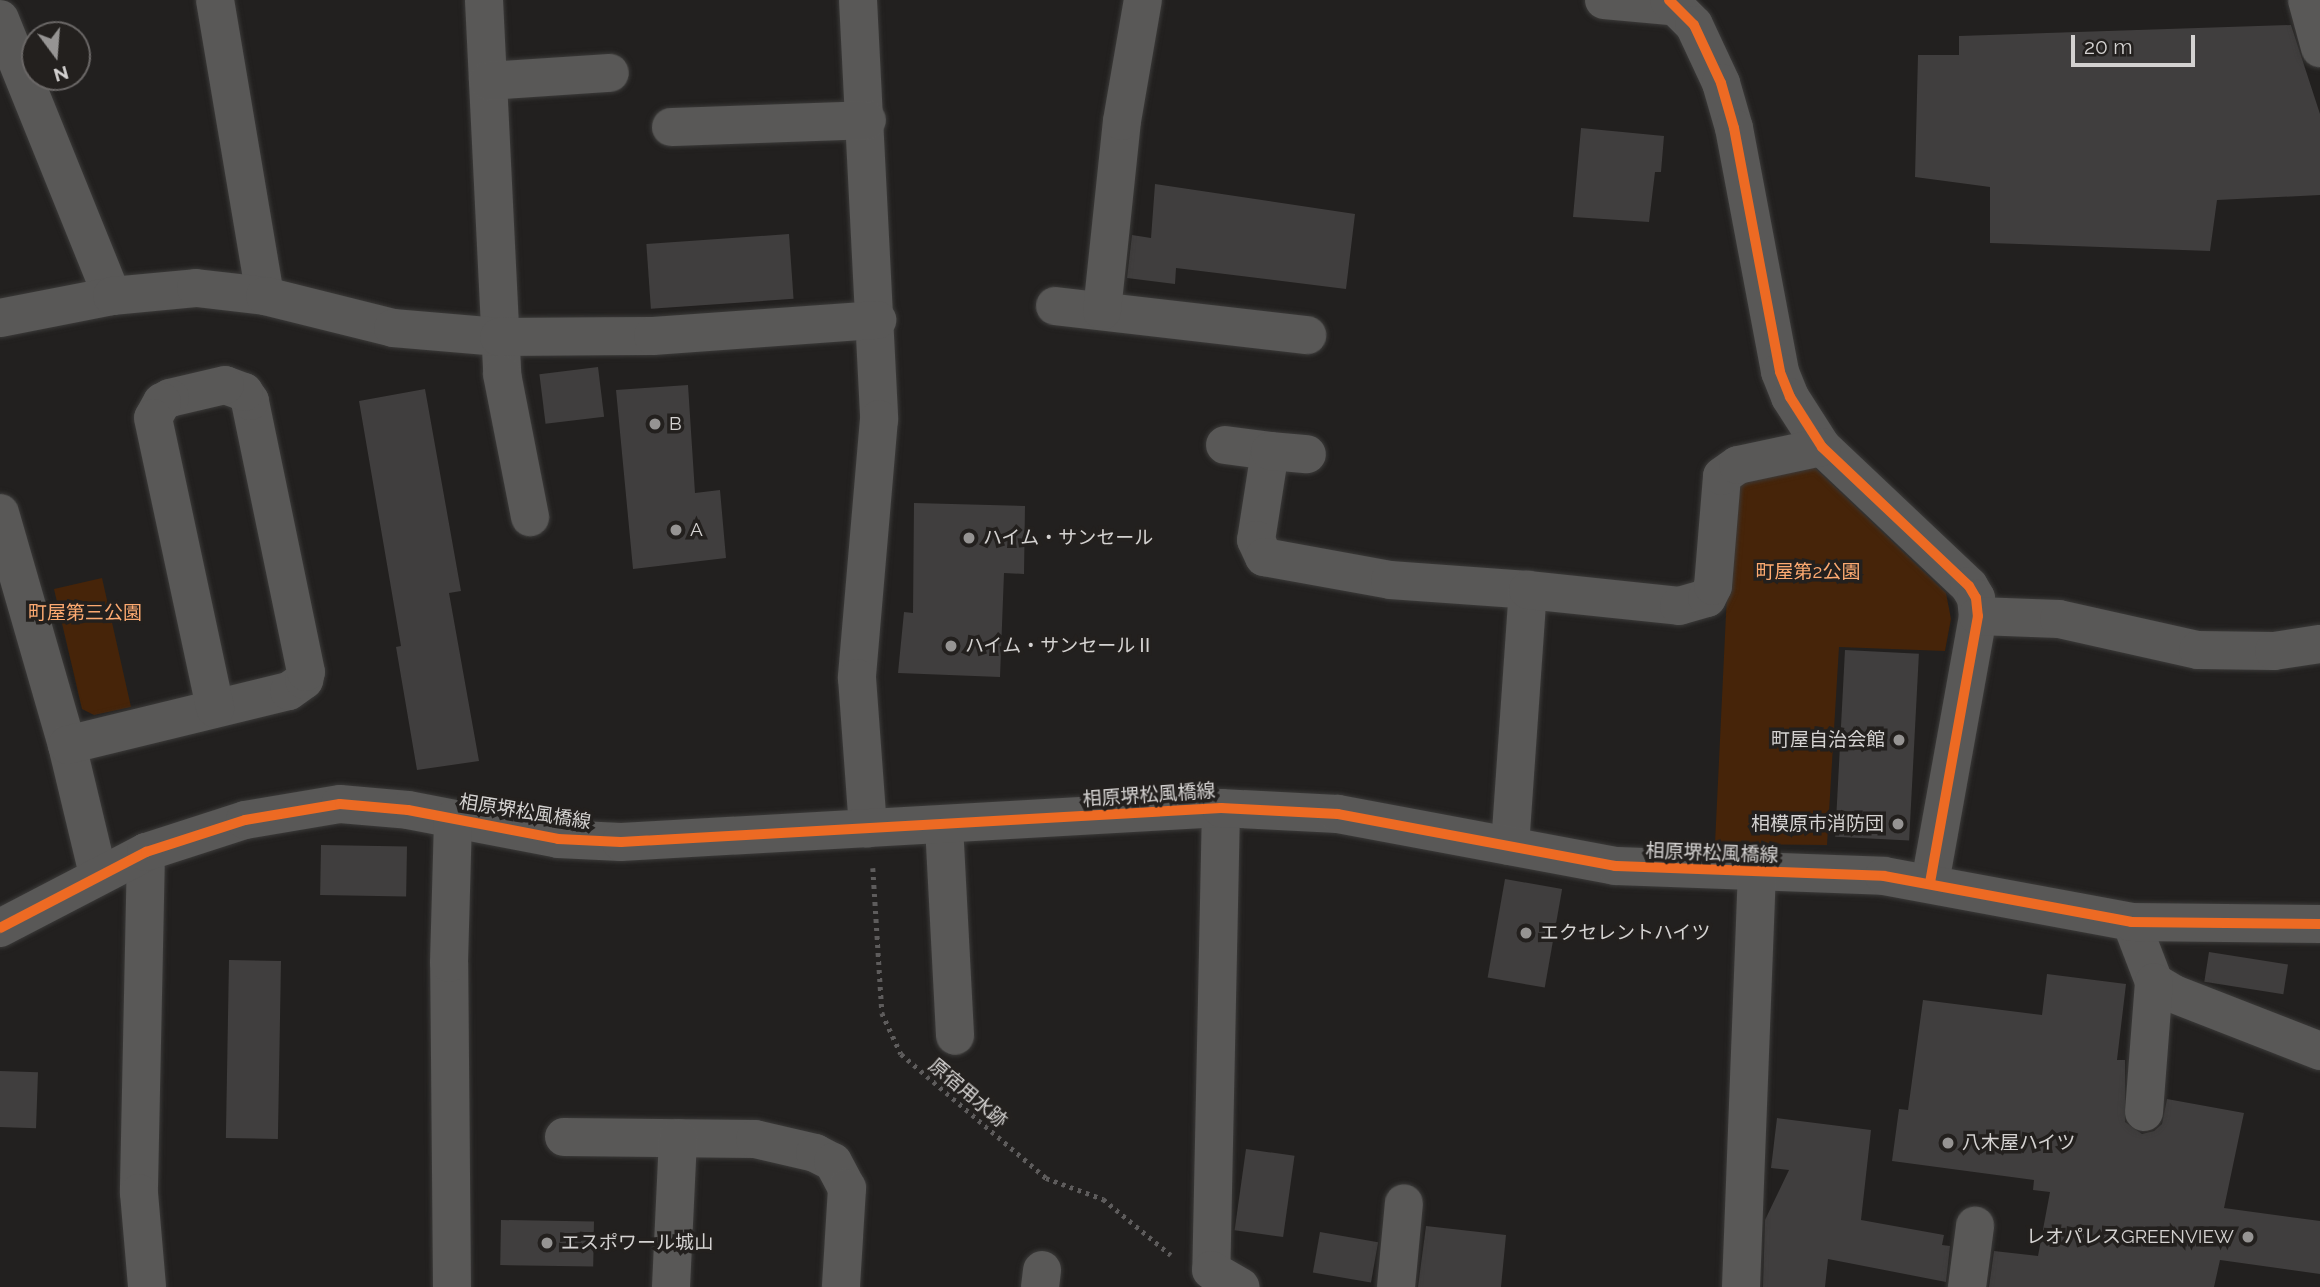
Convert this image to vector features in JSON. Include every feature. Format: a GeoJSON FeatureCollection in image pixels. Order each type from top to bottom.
{"type":"FeatureCollection","features":[{"type":"Feature","properties":{"kind":"street"},"geometry":{"type":"LineString","coordinates":[[215,0],[265,296]]}},
{"type":"Feature","properties":{"kind":"street"},"geometry":{"type":"LineString","coordinates":[[484,0],[502,374],[530,517]]}},
{"type":"Feature","properties":{"kind":"street"},"geometry":{"type":"LineString","coordinates":[[858,0],[867,120],[879,419],[857,678],[868,829]]}},
{"type":"Feature","properties":{"kind":"street"},"geometry":{"type":"LineString","coordinates":[[1102,311],[1122,121],[1143,0]]}},
{"type":"Feature","properties":{"kind":"street"},"geometry":{"type":"LineString","coordinates":[[1604,0],[1670,3],[1694,25],[1721,83],[1734,128],[1780,372],[1790,397],[1822,447],[1969,586],[1978,616],[1930,883]]}},
{"type":"Feature","properties":{"kind":"street"},"geometry":{"type":"LineString","coordinates":[[2307,0],[2320,48]]}},
{"type":"Feature","properties":{"kind":"street"},"geometry":{"type":"LineString","coordinates":[[0,19],[112,296]]}},
{"type":"Feature","properties":{"kind":"street"},"geometry":{"type":"LineString","coordinates":[[488,81],[610,72]]}},
{"type":"Feature","properties":{"kind":"street"},"geometry":{"type":"LineString","coordinates":[[671,127],[867,120]]}},
{"type":"Feature","properties":{"kind":"street"},"geometry":{"type":"LineString","coordinates":[[0,318],[112,296],[196,288],[265,296],[393,328],[499,337],[653,336],[877,320]]}},
{"type":"Feature","properties":{"kind":"street"},"geometry":{"type":"LineString","coordinates":[[1055,306],[1307,335]]}},
{"type":"Feature","properties":{"kind":"street"},"geometry":{"type":"LineString","coordinates":[[67,745],[289,691],[304,680],[306,672],[250,401],[244,392],[225,385],[170,398],[162,402],[153,418],[215,708]]}},
{"type":"Feature","properties":{"kind":"street"},"geometry":{"type":"LineString","coordinates":[[1225,445],[1289,453],[1256,540],[1264,556],[1390,580],[1528,590],[1679,606],[1707,598],[1713,586],[1722,476],[1738,465],[1822,447]]}},
{"type":"Feature","properties":{"kind":"street"},"geometry":{"type":"LineString","coordinates":[[0,513],[67,745],[98,874]]}},
{"type":"Feature","properties":{"kind":"street"},"geometry":{"type":"LineString","coordinates":[[1510,846],[1528,590]]}},
{"type":"Feature","properties":{"kind":"street"},"geometry":{"type":"LineString","coordinates":[[1978,616],[2059,619],[2198,650],[2274,651],[2320,644]]}},
{"type":"Feature","properties":{"kind":"street","name":"相原堺松風橋線"},"geometry":{"type":"LineString","coordinates":[[0,928],[98,874],[146,852],[245,820],[340,804],[453,819],[558,839],[621,842],[1221,808],[1338,814],[1636,869],[1757,872],[1930,883],[2131,922],[2320,924]]}},
{"type":"Feature","properties":{"kind":"street"},"geometry":{"type":"LineString","coordinates":[[1221,808],[1224,1280]]}},
{"type":"Feature","properties":{"kind":"street"},"geometry":{"type":"LineString","coordinates":[[452,1287],[449,963],[453,819]]}},
{"type":"Feature","properties":{"kind":"street"},"geometry":{"type":"LineString","coordinates":[[944,825],[955,1036]]}},
{"type":"Feature","properties":{"kind":"street"},"geometry":{"type":"LineString","coordinates":[[146,852],[139,1193],[147,1287]]}},
{"type":"Feature","properties":{"kind":"street"},"geometry":{"type":"LineString","coordinates":[[1741,1287],[1757,872]]}},
{"type":"Feature","properties":{"kind":"street"},"geometry":{"type":"LineString","coordinates":[[2131,922],[2154,982],[2144,1111]]}},
{"type":"Feature","properties":{"kind":"street"},"geometry":{"type":"LineString","coordinates":[[2154,982],[2320,1051]]}},
{"type":"Feature","properties":{"kind":"street"},"geometry":{"type":"LineString","coordinates":[[564,1138],[755,1139],[815,1153],[832,1162],[847,1188],[841,1287]]}},
{"type":"Feature","properties":{"kind":"street"},"geometry":{"type":"LineString","coordinates":[[671,1287],[678,1138]]}},
{"type":"Feature","properties":{"kind":"street"},"geometry":{"type":"LineString","coordinates":[[1396,1287],[1404,1203]]}},
{"type":"Feature","properties":{"kind":"street"},"geometry":{"type":"LineString","coordinates":[[1967,1287],[1975,1226]]}},
{"type":"Feature","properties":{"kind":"green space","name":"町屋第2公園"},"geometry":{"type":"Polygon","coordinates":[[[1814,467],[1946,593],[1951,619],[1945,651],[1839,647],[1827,845],[1715,844],[1732,489],[1745,479],[1814,467]]]}},
{"type":"Feature","properties":{"kind":"green space","name":"町屋第三公園"},"geometry":{"type":"Polygon","coordinates":[[[102,578],[131,707],[94,715],[82,709],[54,589],[102,578]]]}},
{"type":"Feature","properties":{"kind":"building"},"geometry":{"type":"Polygon","coordinates":[[[2291,25],[2320,114],[2320,195],[2217,200],[2210,251],[1990,243],[1990,187],[1915,177],[1918,55],[1959,55],[1959,36],[2291,25]]]}},
{"type":"Feature","properties":{"kind":"building"},"geometry":{"type":"Polygon","coordinates":[[[1581,128],[1664,136],[1661,172],[1655,172],[1649,222],[1573,217],[1581,128]]]}},
{"type":"Feature","properties":{"kind":"building"},"geometry":{"type":"Polygon","coordinates":[[[1155,184],[1355,214],[1346,289],[1176,268],[1175,284],[1127,278],[1132,235],[1151,238],[1155,184]]]}},
{"type":"Feature","properties":{"kind":"building"},"geometry":{"type":"Polygon","coordinates":[[[789,234],[794,299],[651,309],[646,244],[789,234]]]}},
{"type":"Feature","properties":{"kind":"building"},"geometry":{"type":"Polygon","coordinates":[[[598,367],[604,417],[546,424],[539,374],[598,367]]]}},
{"type":"Feature","properties":{"kind":"building"},"geometry":{"type":"Polygon","coordinates":[[[688,385],[695,493],[720,490],[726,558],[633,569],[616,390],[688,385]]]}},
{"type":"Feature","properties":{"kind":"building"},"geometry":{"type":"Polygon","coordinates":[[[425,389],[461,591],[449,593],[479,761],[417,770],[396,647],[401,646],[359,401],[425,389]]]}},
{"type":"Feature","properties":{"kind":"building"},"geometry":{"type":"Polygon","coordinates":[[[914,503],[1025,506],[1024,574],[1004,573],[1000,677],[898,673],[904,612],[913,613],[914,503]]]}},
{"type":"Feature","properties":{"kind":"building"},"geometry":{"type":"Polygon","coordinates":[[[1845,650],[1919,654],[1909,841],[1835,837],[1845,650]]]}},
{"type":"Feature","properties":{"kind":"building"},"geometry":{"type":"Polygon","coordinates":[[[321,845],[407,847],[406,896],[320,895],[321,845]]]}},
{"type":"Feature","properties":{"kind":"building","name":"エクセレントハイツ"},"geometry":{"type":"Polygon","coordinates":[[[1505,879],[1562,889],[1545,988],[1488,977],[1505,879]]]}},
{"type":"Feature","properties":{"kind":"building"},"geometry":{"type":"Polygon","coordinates":[[[2209,952],[2288,965],[2283,994],[2204,982],[2209,952]]]}},
{"type":"Feature","properties":{"kind":"building"},"geometry":{"type":"Polygon","coordinates":[[[229,960],[281,961],[278,1139],[226,1138],[229,960]]]}},
{"type":"Feature","properties":{"kind":"building"},"geometry":{"type":"Polygon","coordinates":[[[2047,974],[2126,984],[2117,1060],[2125,1060],[2125,1122],[2142,1134],[2154,1131],[2162,1124],[2167,1099],[2244,1113],[2224,1208],[2320,1221],[2320,1274],[2220,1260],[2214,1287],[1989,1287],[1994,1251],[2038,1256],[2050,1192],[2033,1190],[2034,1180],[1892,1161],[1899,1109],[1908,1110],[1923,1000],[2042,1015],[2047,974]]]}},
{"type":"Feature","properties":{"kind":"building"},"geometry":{"type":"Polygon","coordinates":[[[0,1071],[38,1072],[36,1128],[0,1127],[0,1071]]]}},
{"type":"Feature","properties":{"kind":"building"},"geometry":{"type":"Polygon","coordinates":[[[1777,1118],[1871,1130],[1861,1220],[1944,1235],[1942,1245],[1950,1246],[1946,1282],[1828,1259],[1825,1287],[1763,1287],[1765,1220],[1789,1170],[1771,1168],[1777,1118]]]}},
{"type":"Feature","properties":{"kind":"building"},"geometry":{"type":"Polygon","coordinates":[[[1246,1149],[1295,1156],[1283,1237],[1235,1230],[1246,1149]]]}},
{"type":"Feature","properties":{"kind":"building","name":"エスポワール城山"},"geometry":{"type":"Polygon","coordinates":[[[501,1220],[594,1222],[593,1267],[500,1265],[501,1220]]]}},
{"type":"Feature","properties":{"kind":"building"},"geometry":{"type":"Polygon","coordinates":[[[1426,1226],[1506,1235],[1501,1287],[1418,1287],[1426,1226]]]}},
{"type":"Feature","properties":{"kind":"building"},"geometry":{"type":"Polygon","coordinates":[[[1320,1232],[1378,1242],[1371,1283],[1313,1272],[1320,1232]]]}},
{"type":"Feature","properties":{"kind":"cycle path"},"geometry":{"type":"LineString","coordinates":[[1669,0],[1694,25],[1721,83],[1734,128],[1780,372],[1790,397],[1822,447],[1969,586],[1976,598],[1978,616],[1930,883]]}},
{"type":"Feature","properties":{"kind":"cycle path"},"geometry":{"type":"LineString","coordinates":[[0,928],[146,852],[245,820],[340,804],[408,810],[558,839],[621,842],[1221,808],[1338,814],[1615,866],[1884,876],[2131,922],[2320,924]]}},
{"type":"Feature","properties":{"kind":"place","name":"B"},"geometry":{"type":"Point","coordinates":[655,424]}},
{"type":"Feature","properties":{"kind":"place","name":"A"},"geometry":{"type":"Point","coordinates":[676,530]}},
{"type":"Feature","properties":{"kind":"place","name":"ハイム・サンセール"},"geometry":{"type":"Point","coordinates":[969,538]}},
{"type":"Feature","properties":{"kind":"place","name":"ハイム・サンセールⅡ"},"geometry":{"type":"Point","coordinates":[951,646]}},
{"type":"Feature","properties":{"kind":"place","name":"町屋自治会館"},"geometry":{"type":"Point","coordinates":[1899,740]}},
{"type":"Feature","properties":{"kind":"place","name":"相模原市消防団"},"geometry":{"type":"Point","coordinates":[1898,824]}},
{"type":"Feature","properties":{"kind":"place","name":"エクセレントハイツ"},"geometry":{"type":"Point","coordinates":[1526,933]}},
{"type":"Feature","properties":{"kind":"place","name":"八木屋ハイツ"},"geometry":{"type":"Point","coordinates":[1948,1143]}},
{"type":"Feature","properties":{"kind":"place","name":"レオパレスGREENVIEW"},"geometry":{"type":"Point","coordinates":[2248,1237]}},
{"type":"Feature","properties":{"kind":"place","name":"エスポワール城山"},"geometry":{"type":"Point","coordinates":[547,1243]}}]}
